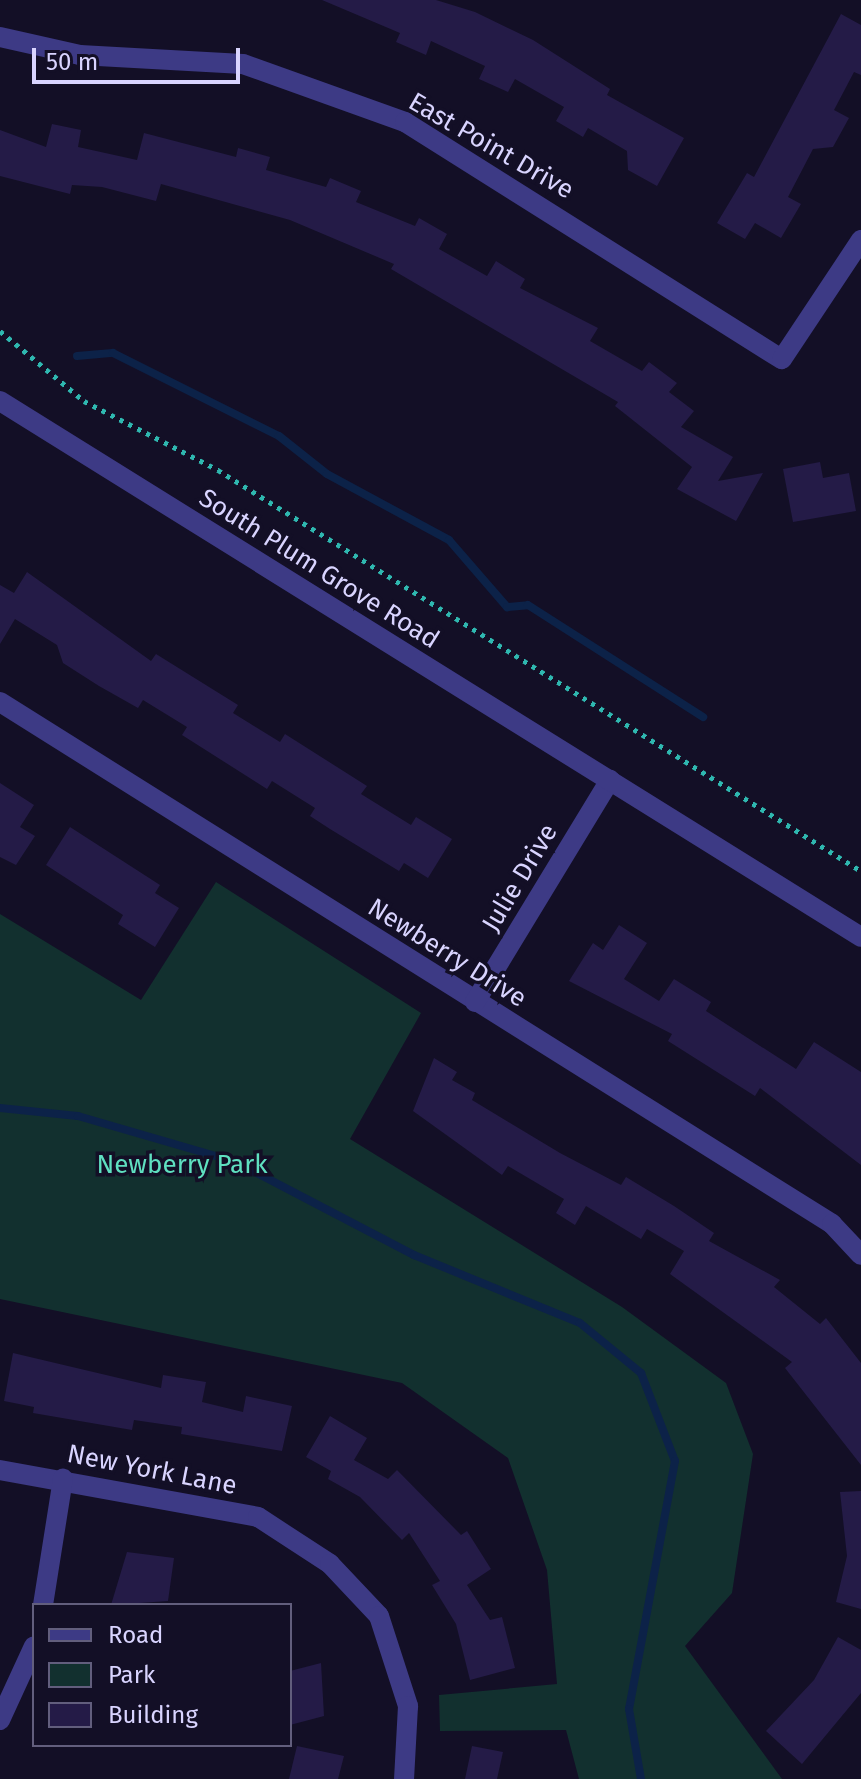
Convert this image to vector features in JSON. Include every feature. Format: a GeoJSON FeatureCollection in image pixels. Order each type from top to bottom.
{"type":"FeatureCollection","features":[{"type":"Feature","properties":{"kind":"street","name":"East Point Drive"},"geometry":{"type":"LineString","coordinates":[[0,37],[80,55],[243,64],[405,122],[782,359],[861,240]]}},
{"type":"Feature","properties":{"kind":"street","name":"South Plum Grove Road"},"geometry":{"type":"LineString","coordinates":[[0,401],[861,937]]}},
{"type":"Feature","properties":{"kind":"street","name":"Newberry Drive"},"geometry":{"type":"LineString","coordinates":[[0,702],[832,1224],[861,1255]]}},
{"type":"Feature","properties":{"kind":"street","name":"Julie Drive"},"geometry":{"type":"LineString","coordinates":[[475,1002],[610,780]]}},
{"type":"Feature","properties":{"kind":"street","name":"New York Lane"},"geometry":{"type":"LineString","coordinates":[[0,1470],[63,1479],[258,1517],[330,1564],[379,1616],[408,1706],[404,1779]]}},
{"type":"Feature","properties":{"kind":"street"},"geometry":{"type":"LineString","coordinates":[[43,1603],[63,1479]]}},
{"type":"Feature","properties":{"kind":"street"},"geometry":{"type":"LineString","coordinates":[[0,1720],[32,1650]]}},
{"type":"Feature","properties":{"kind":"path"},"geometry":{"type":"LineString","coordinates":[[0,331],[84,401],[218,470],[861,871]]}},
{"type":"Feature","properties":{"kind":"green space","name":"Newberry Park"},"geometry":{"type":"Polygon","coordinates":[[[216,882],[421,1013],[350,1139],[622,1307],[726,1383],[753,1454],[732,1593],[685,1646],[782,1779],[579,1779],[566,1730],[440,1731],[439,1695],[557,1684],[547,1570],[508,1458],[402,1383],[0,1299],[0,914],[141,1000],[216,882]]]}},
{"type":"Feature","properties":{"kind":"building"},"geometry":{"type":"Polygon","coordinates":[[[322,0],[436,0],[475,12],[533,40],[610,89],[607,95],[684,138],[657,186],[628,170],[627,151],[588,128],[583,137],[556,121],[564,107],[515,79],[508,92],[479,79],[485,66],[431,41],[426,55],[396,42],[400,33],[322,0]]]}},
{"type":"Feature","properties":{"kind":"building"},"geometry":{"type":"Polygon","coordinates":[[[841,14],[861,25],[861,75],[854,72],[834,110],[849,118],[833,147],[813,149],[788,197],[801,204],[781,238],[755,223],[745,239],[717,223],[747,173],[754,177],[841,14]]]}},
{"type":"Feature","properties":{"kind":"building"},"geometry":{"type":"Polygon","coordinates":[[[52,124],[81,130],[78,147],[137,160],[144,133],[236,157],[238,148],[270,157],[266,170],[326,187],[330,178],[361,191],[356,202],[415,226],[419,218],[447,234],[439,249],[487,276],[496,261],[525,279],[520,288],[598,328],[590,341],[642,371],[649,362],[677,383],[669,392],[694,411],[681,427],[733,457],[718,481],[763,473],[736,521],[677,489],[692,467],[615,406],[618,402],[391,269],[394,264],[290,220],[161,184],[156,201],[102,187],[72,185],[70,194],[0,176],[0,130],[46,147],[52,124]]]}},
{"type":"Feature","properties":{"kind":"building"},"geometry":{"type":"Polygon","coordinates":[[[820,462],[823,478],[849,473],[856,511],[793,522],[783,469],[820,462]]]}},
{"type":"Feature","properties":{"kind":"building"},"geometry":{"type":"Polygon","coordinates":[[[27,572],[151,661],[156,654],[238,705],[233,713],[280,742],[285,734],[367,786],[361,794],[411,825],[416,817],[452,839],[428,878],[404,863],[399,871],[330,829],[310,816],[315,808],[272,781],[267,789],[182,735],[187,727],[143,700],[138,708],[99,686],[63,663],[57,645],[15,619],[0,644],[0,585],[14,593],[27,572]]]}},
{"type":"Feature","properties":{"kind":"building"},"geometry":{"type":"Polygon","coordinates":[[[0,783],[34,805],[20,827],[35,836],[16,865],[0,857],[0,783]]]}},
{"type":"Feature","properties":{"kind":"building"},"geometry":{"type":"Polygon","coordinates":[[[70,827],[160,885],[155,893],[179,908],[155,947],[118,924],[123,915],[46,865],[70,827]]]}},
{"type":"Feature","properties":{"kind":"building"},"geometry":{"type":"Polygon","coordinates":[[[619,925],[647,943],[624,979],[659,1001],[674,979],[711,1002],[706,1011],[796,1069],[814,1042],[861,1072],[861,1165],[760,1088],[755,1096],[668,1041],[672,1034],[569,981],[593,943],[603,950],[619,925]]]}},
{"type":"Feature","properties":{"kind":"building"},"geometry":{"type":"Polygon","coordinates":[[[434,1058],[457,1072],[452,1080],[475,1093],[472,1100],[560,1153],[621,1185],[626,1177],[674,1206],[714,1233],[709,1241],[780,1280],[774,1287],[820,1324],[826,1318],[861,1363],[861,1465],[785,1368],[792,1362],[670,1274],[684,1251],[647,1229],[641,1239],[586,1206],[575,1225],[556,1213],[564,1199],[508,1166],[502,1175],[413,1111],[434,1058]]]}},
{"type":"Feature","properties":{"kind":"building"},"geometry":{"type":"Polygon","coordinates":[[[13,1353],[161,1388],[163,1375],[206,1382],[202,1402],[243,1412],[246,1396],[292,1406],[282,1451],[181,1434],[182,1427],[134,1420],[132,1430],[33,1413],[34,1407],[4,1401],[13,1353]]]}},
{"type":"Feature","properties":{"kind":"building"},"geometry":{"type":"Polygon","coordinates":[[[330,1416],[367,1438],[354,1460],[388,1479],[397,1470],[461,1535],[467,1531],[491,1569],[467,1585],[490,1620],[502,1617],[515,1668],[470,1680],[456,1624],[432,1585],[440,1581],[409,1533],[402,1540],[360,1497],[328,1479],[331,1471],[306,1457],[330,1416]]]}},
{"type":"Feature","properties":{"kind":"building"},"geometry":{"type":"Polygon","coordinates":[[[861,1491],[861,1609],[836,1602],[847,1556],[840,1492],[861,1491]]]}},
{"type":"Feature","properties":{"kind":"building"},"geometry":{"type":"Polygon","coordinates":[[[127,1552],[174,1558],[168,1601],[112,1603],[127,1552]]]}},
{"type":"Feature","properties":{"kind":"building"},"geometry":{"type":"Polygon","coordinates":[[[838,1637],[861,1650],[861,1693],[802,1764],[766,1731],[814,1680],[838,1637]]]}},
{"type":"Feature","properties":{"kind":"building"},"geometry":{"type":"Polygon","coordinates":[[[321,1663],[324,1716],[292,1724],[292,1670],[321,1663]]]}},
{"type":"Feature","properties":{"kind":"building"},"geometry":{"type":"Polygon","coordinates":[[[297,1746],[344,1756],[338,1779],[289,1779],[297,1746]]]}},
{"type":"Feature","properties":{"kind":"building"},"geometry":{"type":"Polygon","coordinates":[[[472,1746],[503,1752],[497,1779],[465,1779],[472,1746]]]}},
{"type":"Feature","properties":{"kind":"waterway"},"geometry":{"type":"LineString","coordinates":[[77,356],[113,353],[279,436],[327,474],[449,540],[507,607],[528,605],[703,717]]}},
{"type":"Feature","properties":{"kind":"waterway"},"geometry":{"type":"LineString","coordinates":[[0,1108],[78,1116],[236,1162],[414,1255],[580,1323],[641,1373],[675,1461],[629,1709],[641,1779]]}}]}
